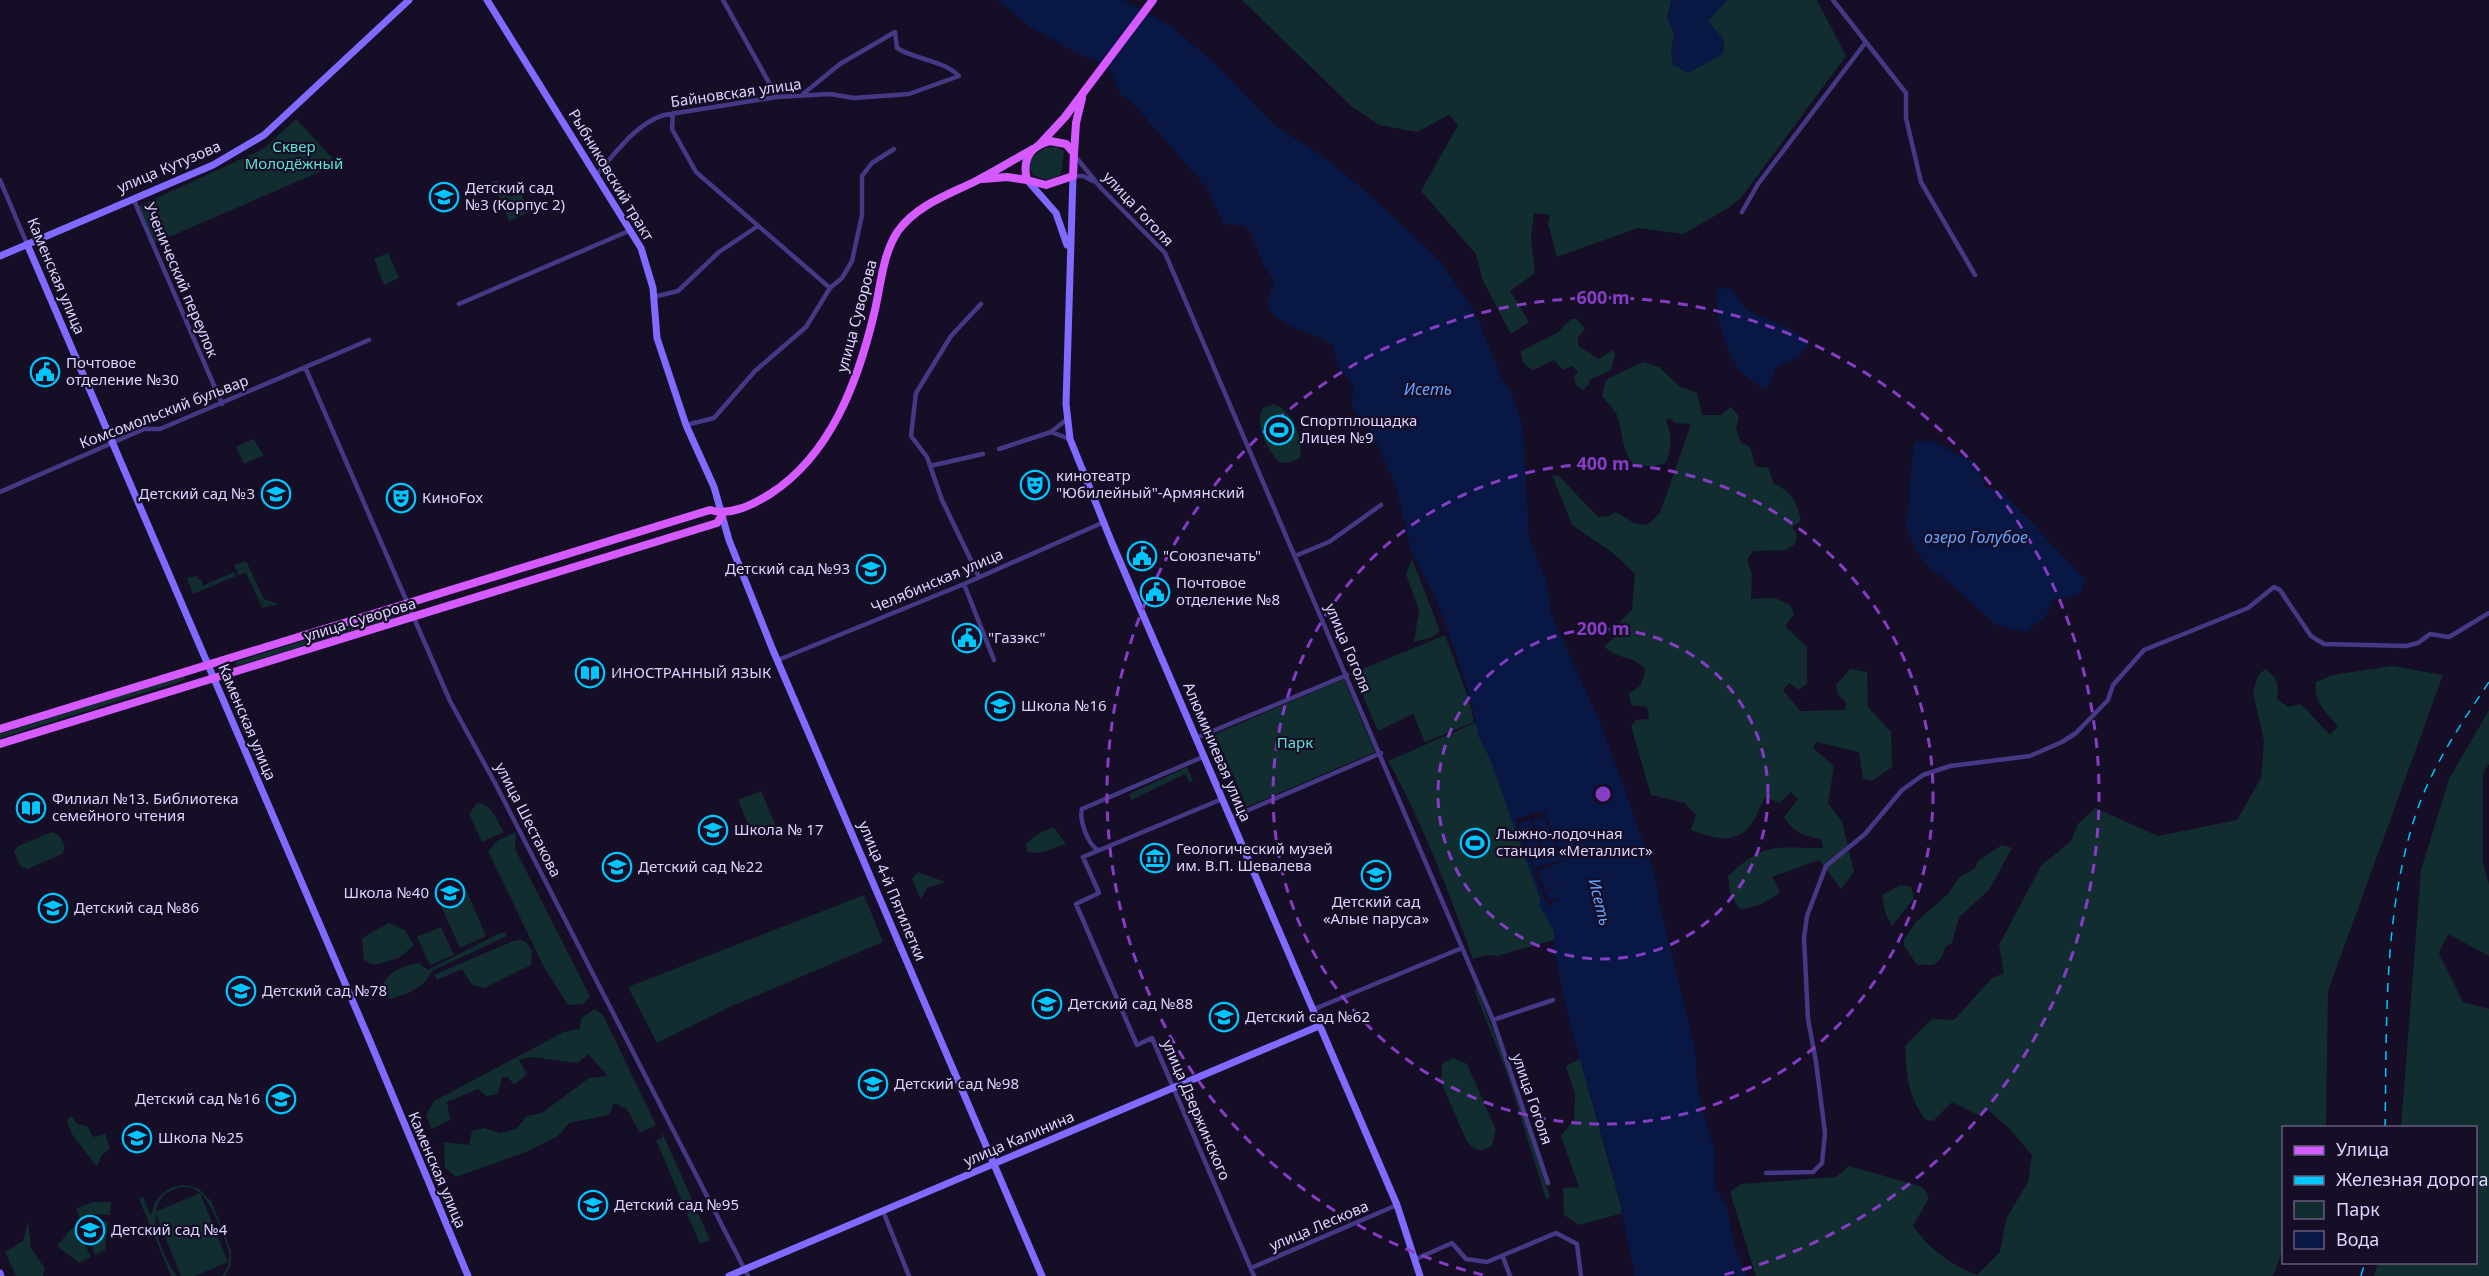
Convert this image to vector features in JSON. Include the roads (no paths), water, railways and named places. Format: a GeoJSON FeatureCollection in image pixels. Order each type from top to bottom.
{"type":"FeatureCollection","features":[{"type":"Feature","properties":{"kind":"main road","name":"улица Кутузова"},"geometry":{"type":"LineString","coordinates":[[0,256],[213,165],[264,135],[409,0]]}},
{"type":"Feature","properties":{"kind":"main road","name":"Рыбниковский тракт"},"geometry":{"type":"LineString","coordinates":[[487,0],[631,230],[647,265],[657,338],[686,425],[723,514]]}},
{"type":"Feature","properties":{"kind":"main road"},"geometry":{"type":"LineString","coordinates":[[1070,259],[1062,224],[1056,213],[1028,180],[1025,162],[1037,146],[1056,128],[1152,0]]}},
{"type":"Feature","properties":{"kind":"main road"},"geometry":{"type":"LineString","coordinates":[[1070,259],[1077,114],[1093,79]]}},
{"type":"Feature","properties":{"kind":"main road"},"geometry":{"type":"LineString","coordinates":[[1037,146],[1059,141],[1066,144],[1074,153]]}},
{"type":"Feature","properties":{"kind":"main road","name":"улица Суворова"},"geometry":{"type":"LineString","coordinates":[[0,729],[710,510],[723,514],[750,505],[778,488],[812,457],[828,434],[844,404],[861,362],[886,257],[894,237],[917,212],[1037,146]]}},
{"type":"Feature","properties":{"kind":"main road"},"geometry":{"type":"LineString","coordinates":[[976,181],[1006,177],[1046,185],[1073,176]]}},
{"type":"Feature","properties":{"kind":"main road","name":"Каменская улица"},"geometry":{"type":"LineString","coordinates":[[27,244],[468,1276]]}},
{"type":"Feature","properties":{"kind":"main road","name":"Алюминиевая улица"},"geometry":{"type":"LineString","coordinates":[[1070,259],[1066,420],[1070,439],[1311,1010],[1397,1205],[1420,1276]]}},
{"type":"Feature","properties":{"kind":"main road","name":"улица Суворова"},"geometry":{"type":"LineString","coordinates":[[0,744],[717,524],[723,514]]}},
{"type":"Feature","properties":{"kind":"main road","name":"улица 4-й Пятилетки"},"geometry":{"type":"LineString","coordinates":[[723,514],[729,540],[778,660],[1042,1276]]}},
{"type":"Feature","properties":{"kind":"main road","name":"улица Калинина"},"geometry":{"type":"LineString","coordinates":[[729,1276],[747,1273],[883,1211],[1318,1026]]}},
{"type":"Feature","properties":{"kind":"street"},"geometry":{"type":"LineString","coordinates":[[723,0],[777,97]]}},
{"type":"Feature","properties":{"kind":"street"},"geometry":{"type":"LineString","coordinates":[[1833,0],[1906,93],[1906,118],[1921,182],[1975,274]]}},
{"type":"Feature","properties":{"kind":"street","name":"Байновская улица"},"geometry":{"type":"LineString","coordinates":[[596,174],[643,125],[654,118],[777,97],[830,94],[854,98],[909,94],[959,76],[950,68],[913,57],[897,48],[895,32],[840,64],[802,95]]}},
{"type":"Feature","properties":{"kind":"street"},"geometry":{"type":"LineString","coordinates":[[1742,212],[1758,183],[1866,42]]}},
{"type":"Feature","properties":{"kind":"street"},"geometry":{"type":"LineString","coordinates":[[673,113],[672,129],[696,172],[830,288]]}},
{"type":"Feature","properties":{"kind":"street"},"geometry":{"type":"LineString","coordinates":[[686,425],[714,418],[754,371],[806,327],[830,288],[842,278],[852,261],[862,215],[862,176],[872,163],[894,149]]}},
{"type":"Feature","properties":{"kind":"street","name":"улица Гоголя"},"geometry":{"type":"LineString","coordinates":[[1074,153],[1101,189],[1165,253],[1381,753],[1493,1020],[1548,1183]]}},
{"type":"Feature","properties":{"kind":"street"},"geometry":{"type":"LineString","coordinates":[[1073,176],[1083,176],[1101,189]]}},
{"type":"Feature","properties":{"kind":"street","name":"Каменская улица"},"geometry":{"type":"LineString","coordinates":[[0,180],[27,244]]}},
{"type":"Feature","properties":{"kind":"street","name":"Ученический переулок"},"geometry":{"type":"LineString","coordinates":[[133,198],[222,404]]}},
{"type":"Feature","properties":{"kind":"street"},"geometry":{"type":"LineString","coordinates":[[653,297],[678,291],[719,252],[758,226]]}},
{"type":"Feature","properties":{"kind":"street"},"geometry":{"type":"LineString","coordinates":[[459,304],[631,230]]}},
{"type":"Feature","properties":{"kind":"street"},"geometry":{"type":"LineString","coordinates":[[979,577],[942,500],[927,457],[911,436],[916,393],[951,336],[981,304]]}},
{"type":"Feature","properties":{"kind":"street","name":"Комсомольский бульвар"},"geometry":{"type":"LineString","coordinates":[[0,492],[144,429],[160,429],[369,340]]}},
{"type":"Feature","properties":{"kind":"street","name":"улица Шестакова"},"geometry":{"type":"LineString","coordinates":[[305,367],[450,701],[495,783],[747,1273]]}},
{"type":"Feature","properties":{"kind":"street"},"geometry":{"type":"LineString","coordinates":[[999,449],[1051,432],[1066,420]]}},
{"type":"Feature","properties":{"kind":"street"},"geometry":{"type":"LineString","coordinates":[[1051,432],[1070,439]]}},
{"type":"Feature","properties":{"kind":"street"},"geometry":{"type":"LineString","coordinates":[[930,466],[983,454]]}},
{"type":"Feature","properties":{"kind":"street"},"geometry":{"type":"LineString","coordinates":[[1295,556],[1329,542],[1381,505]]}},
{"type":"Feature","properties":{"kind":"street","name":"Челябинская улица"},"geometry":{"type":"LineString","coordinates":[[778,660],[964,584],[1104,522]]}},
{"type":"Feature","properties":{"kind":"street"},"geometry":{"type":"LineString","coordinates":[[964,584],[994,660]]}},
{"type":"Feature","properties":{"kind":"street"},"geometry":{"type":"LineString","coordinates":[[1766,1173],[1813,1172],[1822,1163],[1825,1133],[1823,1107],[1808,1019],[1804,938],[1807,916],[1827,866],[1865,834],[1902,790],[1923,775],[1950,766],[2030,756],[2062,742],[2076,733],[2108,700],[2113,685],[2144,650],[2248,608],[2274,587],[2280,590],[2311,636],[2325,644],[2406,646],[2418,643],[2430,634],[2449,638],[2489,613]]}},
{"type":"Feature","properties":{"kind":"street"},"geometry":{"type":"LineString","coordinates":[[1196,738],[1347,675]]}},
{"type":"Feature","properties":{"kind":"street"},"geometry":{"type":"LineString","coordinates":[[1230,818],[1381,753]]}},
{"type":"Feature","properties":{"kind":"street"},"geometry":{"type":"LineString","coordinates":[[1205,756],[1082,809],[1082,821],[1094,848],[1098,850],[1222,799]]}},
{"type":"Feature","properties":{"kind":"street","name":"улица Дзержинского"},"geometry":{"type":"LineString","coordinates":[[1098,850],[1083,857],[1099,893],[1076,904],[1137,1045],[1152,1038],[1254,1276]]}},
{"type":"Feature","properties":{"kind":"street"},"geometry":{"type":"LineString","coordinates":[[1311,1010],[1462,948]]}},
{"type":"Feature","properties":{"kind":"street"},"geometry":{"type":"LineString","coordinates":[[1493,1020],[1553,1000]]}},
{"type":"Feature","properties":{"kind":"street","name":"улица Лескова"},"geometry":{"type":"LineString","coordinates":[[1251,1268],[1397,1205]]}},
{"type":"Feature","properties":{"kind":"street"},"geometry":{"type":"LineString","coordinates":[[883,1211],[909,1276]]}},
{"type":"Feature","properties":{"kind":"street"},"geometry":{"type":"LineString","coordinates":[[1416,1259],[1452,1244],[1466,1260],[1487,1262],[1556,1233],[1577,1245],[1581,1276]]}},
{"type":"Feature","properties":{"kind":"street"},"geometry":{"type":"LineString","coordinates":[[1503,1257],[1510,1276]]}},
{"type":"Feature","properties":{"kind":"water","name":"Исеть"},"geometry":{"type":"Polygon","coordinates":[[[998,0],[1123,0],[1171,26],[1212,61],[1277,127],[1324,157],[1369,194],[1439,260],[1475,312],[1502,379],[1512,393],[1523,426],[1529,538],[1547,583],[1551,614],[1601,724],[1655,874],[1660,905],[1695,1050],[1698,1092],[1715,1153],[1715,1187],[1727,1208],[1735,1247],[1747,1276],[1635,1276],[1618,1193],[1568,1017],[1554,950],[1554,931],[1539,905],[1541,901],[1490,759],[1478,735],[1471,700],[1454,647],[1435,597],[1411,550],[1395,484],[1377,444],[1352,406],[1353,385],[1337,364],[1333,346],[1316,336],[1288,325],[1272,312],[1267,303],[1274,281],[1262,263],[1250,231],[1242,225],[1226,225],[1223,222],[1206,187],[1130,100],[1121,95],[1108,66],[1077,53],[1028,26],[998,0]]]}},
{"type":"Feature","properties":{"kind":"water"},"geometry":{"type":"Polygon","coordinates":[[[1671,0],[1727,0],[1708,21],[1724,40],[1723,54],[1688,73],[1673,65],[1671,51],[1674,33],[1667,18],[1671,0]]]}},
{"type":"Feature","properties":{"kind":"water"},"geometry":{"type":"Polygon","coordinates":[[[1731,288],[1748,311],[1789,328],[1810,342],[1800,356],[1777,367],[1766,391],[1739,370],[1724,339],[1717,309],[1717,289],[1731,288]]]}},
{"type":"Feature","properties":{"kind":"water","name":"озеро Голубое"},"geometry":{"type":"Polygon","coordinates":[[[1930,440],[1976,463],[1985,487],[2003,492],[2086,581],[2079,595],[2054,599],[2045,618],[2025,632],[1995,625],[1946,579],[1930,569],[1918,554],[1906,528],[1914,442],[1930,440]]]}},
{"type":"Feature","properties":{"kind":"railway"},"geometry":{"type":"LineString","coordinates":[[2385,1126],[2388,974],[2391,936],[2403,860],[2419,804],[2436,767],[2489,682]]}},
{"type":"Feature","properties":{"kind":"railway"},"geometry":{"type":"LineString","coordinates":[[2361,1276],[2364,1264]]}},
{"type":"Feature","properties":{"kind":"place","name":"Детский сад №3 (Корпус 2)"},"geometry":{"type":"Point","coordinates":[444,197]}},
{"type":"Feature","properties":{"kind":"place","name":"Почтовое отделение №30"},"geometry":{"type":"Point","coordinates":[45,372]}},
{"type":"Feature","properties":{"kind":"place","name":"Спортплощадка Лицея №9"},"geometry":{"type":"Point","coordinates":[1279,430]}},
{"type":"Feature","properties":{"kind":"place","name":"кинотеатр \"Юбилейный\"-Армянский"},"geometry":{"type":"Point","coordinates":[1035,485]}},
{"type":"Feature","properties":{"kind":"place","name":"Детский сад №3"},"geometry":{"type":"Point","coordinates":[276,494]}},
{"type":"Feature","properties":{"kind":"place","name":"КиноFox"},"geometry":{"type":"Point","coordinates":[401,498]}},
{"type":"Feature","properties":{"kind":"place","name":"\"Союзпечать\""},"geometry":{"type":"Point","coordinates":[1142,556]}},
{"type":"Feature","properties":{"kind":"place","name":"Детский сад №93"},"geometry":{"type":"Point","coordinates":[871,569]}},
{"type":"Feature","properties":{"kind":"place","name":"Почтовое отделение №8"},"geometry":{"type":"Point","coordinates":[1155,592]}},
{"type":"Feature","properties":{"kind":"place","name":"\"Газэкс\""},"geometry":{"type":"Point","coordinates":[967,638]}},
{"type":"Feature","properties":{"kind":"place","name":"ИНОСТРАННЫЙ ЯЗЫК"},"geometry":{"type":"Point","coordinates":[590,673]}},
{"type":"Feature","properties":{"kind":"place","name":"Школа №16"},"geometry":{"type":"Point","coordinates":[1000,706]}},
{"type":"Feature","properties":{"kind":"place","name":"Филиал №13. Библиотека семейного чтения"},"geometry":{"type":"Point","coordinates":[31,808]}},
{"type":"Feature","properties":{"kind":"place","name":"Школа № 17"},"geometry":{"type":"Point","coordinates":[713,830]}},
{"type":"Feature","properties":{"kind":"place","name":"Лыжно-лодочная станция «Металлист»"},"geometry":{"type":"Point","coordinates":[1475,843]}},
{"type":"Feature","properties":{"kind":"place","name":"Геологический музей им. В.П. Шевалева"},"geometry":{"type":"Point","coordinates":[1155,858]}},
{"type":"Feature","properties":{"kind":"place","name":"Детский сад №22"},"geometry":{"type":"Point","coordinates":[617,867]}},
{"type":"Feature","properties":{"kind":"place","name":"Детский сад «Алые паруса»"},"geometry":{"type":"Point","coordinates":[1376,875]}},
{"type":"Feature","properties":{"kind":"place","name":"Школа №40"},"geometry":{"type":"Point","coordinates":[450,893]}},
{"type":"Feature","properties":{"kind":"place","name":"Детский сад №86"},"geometry":{"type":"Point","coordinates":[53,908]}},
{"type":"Feature","properties":{"kind":"place","name":"Детский сад №78"},"geometry":{"type":"Point","coordinates":[241,991]}},
{"type":"Feature","properties":{"kind":"place","name":"Детский сад №88"},"geometry":{"type":"Point","coordinates":[1047,1004]}},
{"type":"Feature","properties":{"kind":"place","name":"Детский сад №62"},"geometry":{"type":"Point","coordinates":[1224,1017]}},
{"type":"Feature","properties":{"kind":"place","name":"Детский сад №98"},"geometry":{"type":"Point","coordinates":[873,1084]}},
{"type":"Feature","properties":{"kind":"place","name":"Детский сад №16"},"geometry":{"type":"Point","coordinates":[281,1099]}},
{"type":"Feature","properties":{"kind":"place","name":"Школа №25"},"geometry":{"type":"Point","coordinates":[137,1138]}},
{"type":"Feature","properties":{"kind":"place","name":"Детский сад №95"},"geometry":{"type":"Point","coordinates":[593,1205]}},
{"type":"Feature","properties":{"kind":"place","name":"Детский сад №4"},"geometry":{"type":"Point","coordinates":[90,1230]}},
{"type":"Feature","properties":{"kind":"park label","name":"Сквер Молодёжный"},"geometry":{"type":"Point","coordinates":[294,156]}},
{"type":"Feature","properties":{"kind":"park label","name":"Парк"},"geometry":{"type":"Point","coordinates":[1295,743]}}]}
